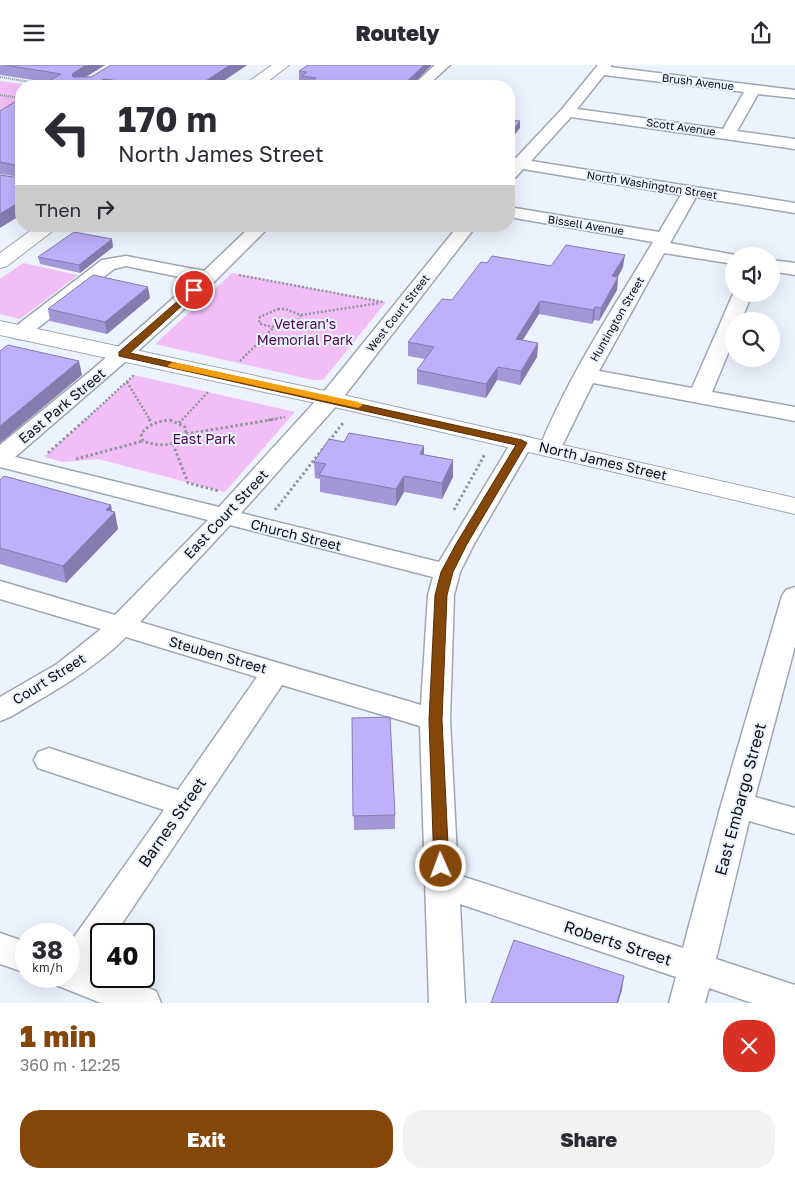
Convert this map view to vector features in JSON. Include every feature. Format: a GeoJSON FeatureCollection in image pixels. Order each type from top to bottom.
{"type":"FeatureCollection","features":[{"type":"Feature","properties":{"kind":"main road"},"geometry":{"type":"LineString","coordinates":[[261,80],[282,65]]}},
{"type":"Feature","properties":{"kind":"main road"},"geometry":{"type":"LineString","coordinates":[[0,262],[42,232]]}},
{"type":"Feature","properties":{"kind":"main road"},"geometry":{"type":"LineString","coordinates":[[0,254],[23,246]]}},
{"type":"Feature","properties":{"kind":"main road","name":"North James Street"},"geometry":{"type":"LineString","coordinates":[[10,331],[330,399],[795,505]]}},
{"type":"Feature","properties":{"kind":"street"},"geometry":{"type":"LineString","coordinates":[[426,80],[443,65]]}},
{"type":"Feature","properties":{"kind":"street"},"geometry":{"type":"LineString","coordinates":[[515,163],[566,112],[603,67]]}},
{"type":"Feature","properties":{"kind":"street","name":"Brush Avenue"},"geometry":{"type":"LineString","coordinates":[[603,67],[795,94]]}},
{"type":"Feature","properties":{"kind":"street"},"geometry":{"type":"LineString","coordinates":[[728,134],[753,89]]}},
{"type":"Feature","properties":{"kind":"street","name":"Scott Avenue"},"geometry":{"type":"LineString","coordinates":[[566,112],[795,144]]}},
{"type":"Feature","properties":{"kind":"street","name":"North Washington Street"},"geometry":{"type":"LineString","coordinates":[[515,166],[795,208]]}},
{"type":"Feature","properties":{"kind":"street","name":"Huntington Street"},"geometry":{"type":"LineString","coordinates":[[550,449],[586,375],[691,192]]}},
{"type":"Feature","properties":{"kind":"street","name":"Bissell Avenue"},"geometry":{"type":"LineString","coordinates":[[515,213],[661,242],[725,257]]}},
{"type":"Feature","properties":{"kind":"street","name":"East Park Street"},"geometry":{"type":"LineString","coordinates":[[0,459],[123,354],[255,232]]}},
{"type":"Feature","properties":{"kind":"street","name":"West Court Street"},"geometry":{"type":"LineString","coordinates":[[330,399],[462,232]]}},
{"type":"Feature","properties":{"kind":"street"},"geometry":{"type":"LineString","coordinates":[[10,331],[115,261],[126,261],[208,277]]}},
{"type":"Feature","properties":{"kind":"street"},"geometry":{"type":"LineString","coordinates":[[780,266],[795,269]]}},
{"type":"Feature","properties":{"kind":"street"},"geometry":{"type":"LineString","coordinates":[[700,395],[740,302]]}},
{"type":"Feature","properties":{"kind":"street"},"geometry":{"type":"LineString","coordinates":[[586,375],[795,414]]}},
{"type":"Feature","properties":{"kind":"street","name":"East Court Street"},"geometry":{"type":"LineString","coordinates":[[120,627],[224,517],[330,399]]}},
{"type":"Feature","properties":{"kind":"street"},"geometry":{"type":"LineString","coordinates":[[447,1003],[435,720],[441,595],[447,572],[461,544],[522,443]]}},
{"type":"Feature","properties":{"kind":"street","name":"Church Street"},"geometry":{"type":"LineString","coordinates":[[0,459],[447,572]]}},
{"type":"Feature","properties":{"kind":"street","name":"Steuben Street"},"geometry":{"type":"LineString","coordinates":[[0,590],[435,720]]}},
{"type":"Feature","properties":{"kind":"street","name":"East Embargo Street"},"geometry":{"type":"LineString","coordinates":[[687,1003],[737,805],[795,596]]}},
{"type":"Feature","properties":{"kind":"street","name":"Court Street"},"geometry":{"type":"LineString","coordinates":[[0,710],[66,671],[98,648],[120,627]]}},
{"type":"Feature","properties":{"kind":"street","name":"Barnes Street"},"geometry":{"type":"LineString","coordinates":[[80,957],[276,672]]}},
{"type":"Feature","properties":{"kind":"street"},"geometry":{"type":"LineString","coordinates":[[49,760],[184,804]]}},
{"type":"Feature","properties":{"kind":"street"},"geometry":{"type":"LineString","coordinates":[[737,805],[795,821]]}},
{"type":"Feature","properties":{"kind":"street","name":"Roberts Street"},"geometry":{"type":"LineString","coordinates":[[442,884],[696,968],[780,999]]}},
{"type":"Feature","properties":{"kind":"street"},"geometry":{"type":"LineString","coordinates":[[0,948],[15,954]]}},
{"type":"Feature","properties":{"kind":"street"},"geometry":{"type":"LineString","coordinates":[[80,977],[143,1003]]}},
{"type":"Feature","properties":{"kind":"path"},"geometry":{"type":"LineString","coordinates":[[0,77],[18,80]]}},
{"type":"Feature","properties":{"kind":"path"},"geometry":{"type":"LineString","coordinates":[[0,95],[15,97]]}},
{"type":"Feature","properties":{"kind":"path"},"geometry":{"type":"LineString","coordinates":[[232,273],[386,302]]}},
{"type":"Feature","properties":{"kind":"path"},"geometry":{"type":"LineString","coordinates":[[380,310],[386,302]]}},
{"type":"Feature","properties":{"kind":"path"},"geometry":{"type":"LineString","coordinates":[[301,315],[299,320],[292,325],[273,328],[259,323],[260,317],[278,309],[286,309],[301,315],[386,302]]}},
{"type":"Feature","properties":{"kind":"path"},"geometry":{"type":"LineString","coordinates":[[239,362],[273,328]]}},
{"type":"Feature","properties":{"kind":"path"},"geometry":{"type":"LineString","coordinates":[[44,457],[134,375]]}},
{"type":"Feature","properties":{"kind":"path"},"geometry":{"type":"LineString","coordinates":[[127,382],[152,423]]}},
{"type":"Feature","properties":{"kind":"path"},"geometry":{"type":"LineString","coordinates":[[179,423],[208,392]]}},
{"type":"Feature","properties":{"kind":"path"},"geometry":{"type":"LineString","coordinates":[[186,434],[293,415]]}},
{"type":"Feature","properties":{"kind":"path"},"geometry":{"type":"LineString","coordinates":[[72,460],[143,441],[156,445],[173,444],[182,440],[186,434],[185,427],[170,421],[152,423],[141,434],[143,441]]}},
{"type":"Feature","properties":{"kind":"path"},"geometry":{"type":"LineString","coordinates":[[272,515],[343,423]]}},
{"type":"Feature","properties":{"kind":"path"},"geometry":{"type":"LineString","coordinates":[[173,444],[188,483],[225,492]]}},
{"type":"Feature","properties":{"kind":"path"},"geometry":{"type":"LineString","coordinates":[[452,515],[485,454]]}},
{"type":"Feature","properties":{"kind":"green space"},"geometry":{"type":"Polygon","coordinates":[[[0,81],[15,83],[15,102],[0,111],[0,81]]]}},
{"type":"Feature","properties":{"kind":"green space"},"geometry":{"type":"Polygon","coordinates":[[[23,263],[78,275],[20,319],[0,314],[0,279],[23,263]]]}},
{"type":"Feature","properties":{"kind":"green space","name":"Veteran's Memorial Park"},"geometry":{"type":"Polygon","coordinates":[[[232,273],[386,302],[323,380],[313,380],[155,344],[232,273]]]}},
{"type":"Feature","properties":{"kind":"green space","name":"East Park"},"geometry":{"type":"Polygon","coordinates":[[[134,375],[295,412],[225,492],[98,459],[63,462],[44,457],[134,375]]]}},
{"type":"Feature","properties":{"kind":"building"},"geometry":{"type":"Polygon","coordinates":[[[5,65],[86,65],[72,74],[73,77],[91,77],[111,65],[230,65],[207,80],[51,80],[61,74],[5,65]]]}},
{"type":"Feature","properties":{"kind":"building"},"geometry":{"type":"Polygon","coordinates":[[[308,65],[424,65],[408,80],[314,80],[316,78],[302,76],[307,72],[299,71],[308,65]]]}},
{"type":"Feature","properties":{"kind":"building"},"geometry":{"type":"Polygon","coordinates":[[[15,102],[15,165],[0,162],[0,111],[15,102]]]}},
{"type":"Feature","properties":{"kind":"building"},"geometry":{"type":"Polygon","coordinates":[[[515,121],[520,121],[515,127],[515,121]]]}},
{"type":"Feature","properties":{"kind":"building"},"geometry":{"type":"Polygon","coordinates":[[[0,175],[15,177],[15,205],[0,214],[0,175]]]}},
{"type":"Feature","properties":{"kind":"building"},"geometry":{"type":"Polygon","coordinates":[[[74,232],[112,239],[79,265],[38,257],[74,232]]]}},
{"type":"Feature","properties":{"kind":"building"},"geometry":{"type":"Polygon","coordinates":[[[566,245],[625,255],[612,276],[618,277],[601,308],[595,307],[593,310],[540,301],[516,339],[538,343],[521,371],[498,367],[486,384],[417,370],[434,347],[408,342],[442,299],[452,300],[481,262],[487,263],[492,256],[551,266],[566,245]]]}},
{"type":"Feature","properties":{"kind":"building"},"geometry":{"type":"Polygon","coordinates":[[[93,275],[148,287],[105,322],[48,309],[93,275]]]}},
{"type":"Feature","properties":{"kind":"building"},"geometry":{"type":"Polygon","coordinates":[[[8,345],[79,361],[0,426],[0,351],[8,345]]]}},
{"type":"Feature","properties":{"kind":"building"},"geometry":{"type":"Polygon","coordinates":[[[349,433],[424,446],[420,454],[453,460],[442,483],[404,476],[396,489],[319,475],[326,464],[314,462],[329,439],[344,442],[349,433]]]}},
{"type":"Feature","properties":{"kind":"building"},"geometry":{"type":"Polygon","coordinates":[[[4,476],[111,505],[106,510],[115,512],[63,566],[0,548],[0,480],[4,476]]]}},
{"type":"Feature","properties":{"kind":"building"},"geometry":{"type":"Polygon","coordinates":[[[390,717],[395,815],[353,816],[352,718],[390,717]]]}},
{"type":"Feature","properties":{"kind":"building"},"geometry":{"type":"Polygon","coordinates":[[[514,940],[624,976],[617,1003],[491,1003],[514,940]]]}},
{"type":"Feature","properties":{"kind":"slow traffic"},"geometry":{"type":"LineString","coordinates":[[173,365],[358,405]]}},
{"type":"Feature","properties":{"kind":"route"},"geometry":{"type":"LineString","coordinates":[[194,290],[123,354],[522,443],[461,544],[447,572],[441,595],[435,720],[441,866]]}}]}
